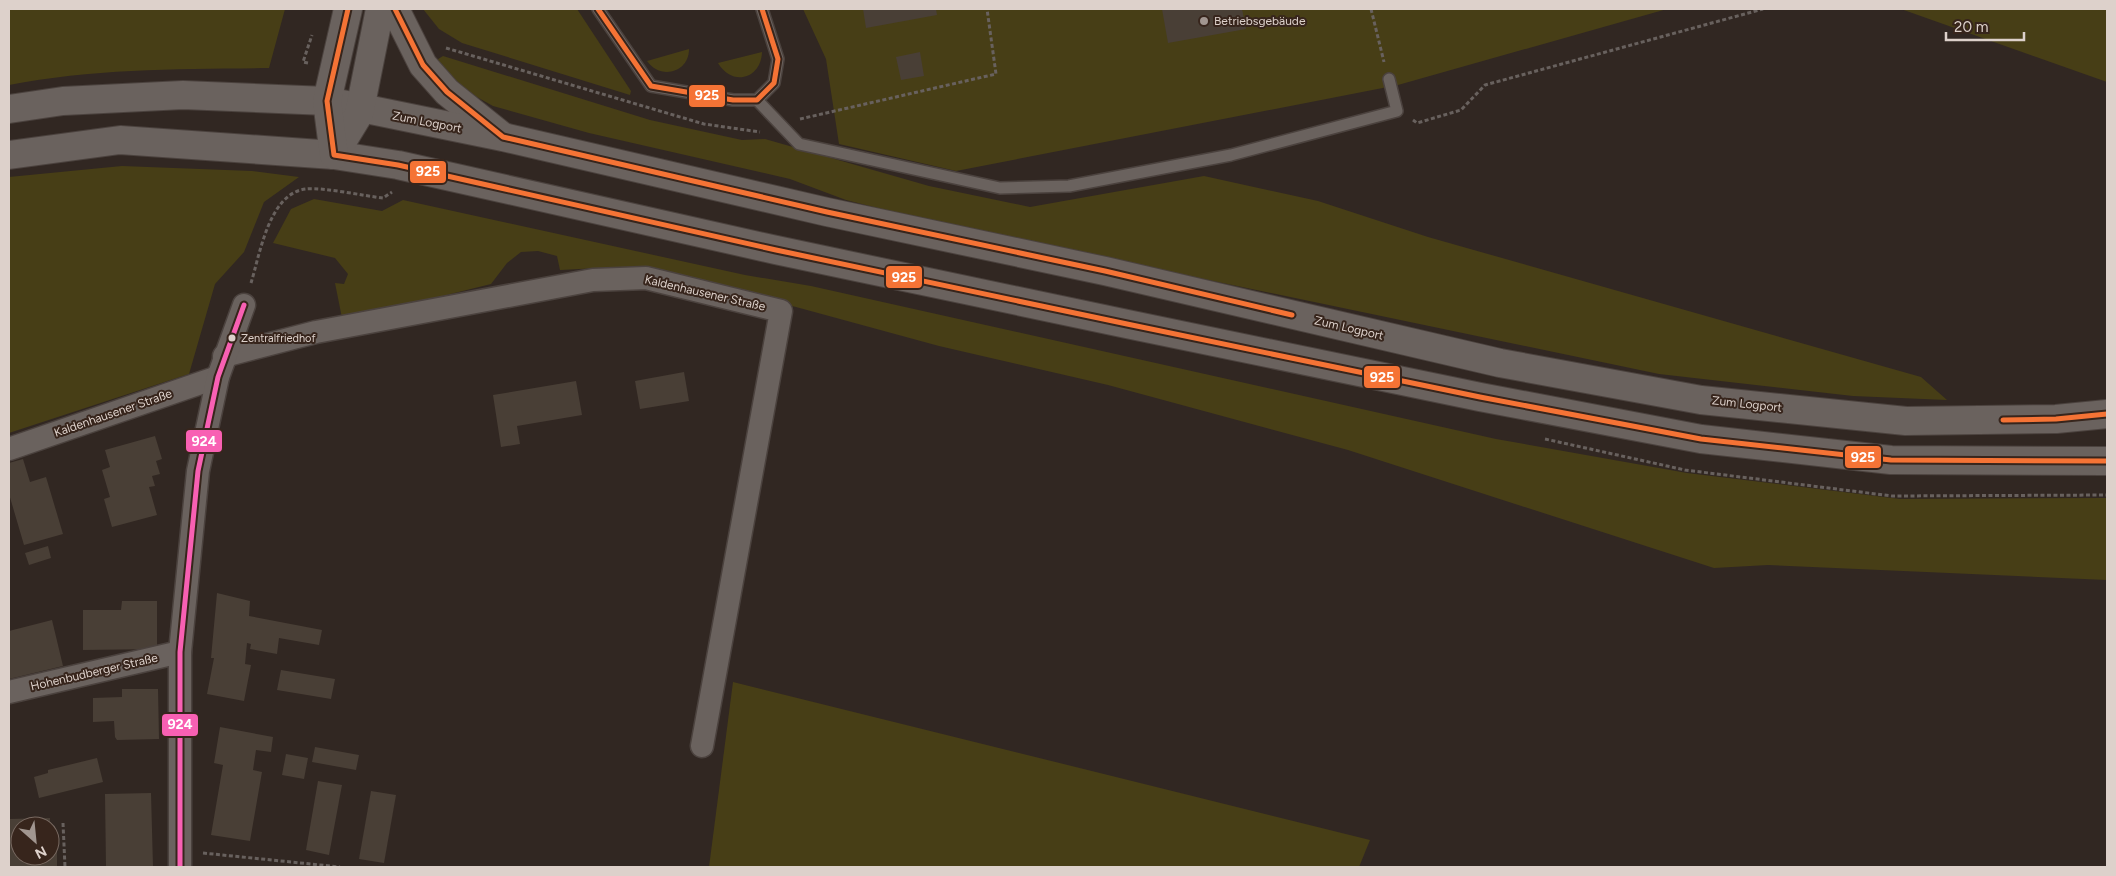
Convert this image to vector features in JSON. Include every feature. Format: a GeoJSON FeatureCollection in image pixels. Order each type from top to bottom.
{"type":"FeatureCollection","features":[{"type":"Feature","properties":{"kind":"main road"},"geometry":{"type":"LineString","coordinates":[[334,155],[327,101],[348,9]]}},
{"type":"Feature","properties":{"kind":"main road"},"geometry":{"type":"LineString","coordinates":[[334,155],[360,108],[380,9]]}},
{"type":"Feature","properties":{"kind":"main road"},"geometry":{"type":"LineString","coordinates":[[395,9],[423,65],[447,92],[504,136]]}},
{"type":"Feature","properties":{"kind":"main road","name":"Zum Logport"},"geometry":{"type":"LineString","coordinates":[[9,109],[63,101],[183,95],[327,101],[504,136],[827,212],[1115,273],[1500,363],[1701,400],[1906,421],[2056,419],[2107,414]]}},
{"type":"Feature","properties":{"kind":"main road"},"geometry":{"type":"LineString","coordinates":[[9,155],[120,140],[334,155],[398,165],[767,248],[1117,322],[1480,397],[1701,439],[1891,460],[2107,461]]}},
{"type":"Feature","properties":{"kind":"street","name":"Kaldenhausener Straße"},"geometry":{"type":"LineString","coordinates":[[9,449],[221,366],[316,332],[593,280],[646,278],[781,311],[702,746]]}},
{"type":"Feature","properties":{"kind":"street"},"geometry":{"type":"LineString","coordinates":[[180,859],[180,652],[198,471],[221,366],[244,305]]}},
{"type":"Feature","properties":{"kind":"street","name":"Hohenbudberger Straße"},"geometry":{"type":"LineString","coordinates":[[9,692],[180,652]]}},
{"type":"Feature","properties":{"kind":"lane"},"geometry":{"type":"LineString","coordinates":[[598,9],[651,86],[733,100],[757,100],[774,83],[778,59],[762,9]]}},
{"type":"Feature","properties":{"kind":"lane"},"geometry":{"type":"LineString","coordinates":[[757,100],[799,144],[1000,188],[1070,186],[1232,155],[1397,111],[1389,79]]}},
{"type":"Feature","properties":{"kind":"path"},"geometry":{"type":"LineString","coordinates":[[423,65],[437,45],[704,124],[746,131],[774,133],[792,121],[996,74],[987,9]]}},
{"type":"Feature","properties":{"kind":"path"},"geometry":{"type":"LineString","coordinates":[[1371,9],[1389,79]]}},
{"type":"Feature","properties":{"kind":"path"},"geometry":{"type":"LineString","coordinates":[[1397,111],[1417,123],[1461,110],[1485,85],[1763,9]]}},
{"type":"Feature","properties":{"kind":"path"},"geometry":{"type":"LineString","coordinates":[[244,305],[269,223],[279,205],[292,193],[307,189],[383,198],[393,191],[398,165]]}},
{"type":"Feature","properties":{"kind":"path"},"geometry":{"type":"LineString","coordinates":[[63,823],[65,867]]}},
{"type":"Feature","properties":{"kind":"path"},"geometry":{"type":"LineString","coordinates":[[180,859],[340,867]]}},
{"type":"Feature","properties":{"kind":"shaded area"},"geometry":{"type":"Polygon","coordinates":[[[9,9],[285,9],[269,68],[106,72],[41,79],[9,85],[9,9]]]}},
{"type":"Feature","properties":{"kind":"shaded area"},"geometry":{"type":"Polygon","coordinates":[[[423,9],[577,9],[631,91],[630,95],[462,43],[439,29],[423,9]]]}},
{"type":"Feature","properties":{"kind":"shaded area"},"geometry":{"type":"Polygon","coordinates":[[[803,9],[1667,9],[1398,85],[956,171],[839,144],[826,59],[803,9]]]}},
{"type":"Feature","properties":{"kind":"shaded area"},"geometry":{"type":"Polygon","coordinates":[[[1901,9],[2107,9],[2107,82],[1901,9]]]}},
{"type":"Feature","properties":{"kind":"shaded area"},"geometry":{"type":"Polygon","coordinates":[[[689,49],[688,57],[684,64],[673,71],[659,71],[647,61],[689,49]]]}},
{"type":"Feature","properties":{"kind":"shaded area"},"geometry":{"type":"Polygon","coordinates":[[[762,52],[757,68],[745,77],[731,75],[724,71],[718,63],[762,52]]]}},
{"type":"Feature","properties":{"kind":"shaded area"},"geometry":{"type":"Polygon","coordinates":[[[443,56],[650,120],[742,140],[765,139],[929,186],[1030,207],[1204,176],[1318,201],[1428,237],[1921,377],[1947,400],[1853,396],[1659,374],[945,225],[846,200],[790,179],[589,133],[493,106],[457,86],[435,61],[443,56]]]}},
{"type":"Feature","properties":{"kind":"shaded area"},"geometry":{"type":"Polygon","coordinates":[[[122,166],[252,171],[299,177],[264,202],[244,252],[215,284],[189,374],[9,433],[9,177],[122,166]]]}},
{"type":"Feature","properties":{"kind":"shaded area"},"geometry":{"type":"Polygon","coordinates":[[[314,199],[382,211],[403,200],[745,275],[811,286],[1496,439],[1687,473],[1900,499],[2107,498],[2107,580],[1768,565],[1714,568],[1348,450],[1108,385],[939,346],[796,307],[647,273],[599,268],[560,270],[557,256],[538,251],[521,252],[507,263],[491,284],[398,307],[342,318],[335,283],[344,284],[348,274],[335,258],[273,243],[291,209],[314,199]]]}},
{"type":"Feature","properties":{"kind":"shaded area"},"geometry":{"type":"Polygon","coordinates":[[[733,682],[1370,840],[1359,867],[709,867],[733,682]]]}},
{"type":"Feature","properties":{"kind":"building"},"geometry":{"type":"Polygon","coordinates":[[[863,9],[936,9],[937,15],[866,28],[863,9]]]}},
{"type":"Feature","properties":{"kind":"building","name":"Betriebsgebäude"},"geometry":{"type":"Polygon","coordinates":[[[1162,9],[1242,9],[1246,29],[1168,43],[1162,9]]]}},
{"type":"Feature","properties":{"kind":"building"},"geometry":{"type":"Polygon","coordinates":[[[920,52],[924,76],[901,80],[896,57],[920,52]]]}},
{"type":"Feature","properties":{"kind":"building"},"geometry":{"type":"Polygon","coordinates":[[[684,372],[689,401],[640,409],[635,381],[684,372]]]}},
{"type":"Feature","properties":{"kind":"building"},"geometry":{"type":"Polygon","coordinates":[[[576,381],[582,415],[517,426],[520,444],[501,447],[493,395],[576,381]]]}},
{"type":"Feature","properties":{"kind":"building"},"geometry":{"type":"Polygon","coordinates":[[[155,436],[162,459],[156,461],[160,474],[152,476],[155,486],[149,487],[157,515],[112,527],[104,499],[110,497],[102,470],[110,467],[105,450],[155,436]]]}},
{"type":"Feature","properties":{"kind":"building"},"geometry":{"type":"Polygon","coordinates":[[[23,459],[30,482],[46,477],[63,534],[24,545],[9,494],[9,463],[23,459]]]}},
{"type":"Feature","properties":{"kind":"building"},"geometry":{"type":"Polygon","coordinates":[[[48,546],[51,558],[29,565],[25,553],[48,546]]]}},
{"type":"Feature","properties":{"kind":"building"},"geometry":{"type":"Polygon","coordinates":[[[217,593],[250,601],[249,616],[322,630],[319,645],[279,638],[277,654],[250,649],[251,644],[247,643],[245,664],[251,665],[244,701],[207,694],[214,658],[211,658],[217,593]]]}},
{"type":"Feature","properties":{"kind":"building"},"geometry":{"type":"Polygon","coordinates":[[[122,601],[157,601],[157,649],[83,650],[83,610],[121,610],[122,601]]]}},
{"type":"Feature","properties":{"kind":"building"},"geometry":{"type":"Polygon","coordinates":[[[52,620],[63,666],[9,679],[9,631],[52,620]]]}},
{"type":"Feature","properties":{"kind":"building"},"geometry":{"type":"Polygon","coordinates":[[[281,670],[335,679],[331,699],[277,690],[281,670]]]}},
{"type":"Feature","properties":{"kind":"building"},"geometry":{"type":"Polygon","coordinates":[[[122,689],[158,689],[159,739],[117,740],[115,737],[114,721],[93,722],[93,698],[122,697],[122,689]]]}},
{"type":"Feature","properties":{"kind":"building"},"geometry":{"type":"Polygon","coordinates":[[[220,727],[273,737],[271,752],[256,750],[253,770],[262,772],[250,841],[211,835],[223,765],[214,763],[220,727]]]}},
{"type":"Feature","properties":{"kind":"building"},"geometry":{"type":"Polygon","coordinates":[[[315,747],[359,755],[356,770],[312,762],[315,747]]]}},
{"type":"Feature","properties":{"kind":"building"},"geometry":{"type":"Polygon","coordinates":[[[286,754],[308,758],[304,779],[282,775],[286,754]]]}},
{"type":"Feature","properties":{"kind":"building"},"geometry":{"type":"Polygon","coordinates":[[[97,758],[103,782],[39,798],[34,777],[48,773],[48,770],[97,758]]]}},
{"type":"Feature","properties":{"kind":"building"},"geometry":{"type":"Polygon","coordinates":[[[318,781],[342,785],[329,855],[306,850],[318,781]]]}},
{"type":"Feature","properties":{"kind":"building"},"geometry":{"type":"Polygon","coordinates":[[[371,791],[396,795],[384,863],[359,859],[371,791]]]}},
{"type":"Feature","properties":{"kind":"building"},"geometry":{"type":"Polygon","coordinates":[[[151,793],[153,867],[106,867],[105,794],[151,793]]]}},
{"type":"Feature","properties":{"kind":"building"},"geometry":{"type":"Polygon","coordinates":[[[9,819],[10,866],[57,866],[9,867],[9,819]]]}},
{"type":"Feature","properties":{"kind":"transit line","name":"925"},"geometry":{"type":"LineString","coordinates":[[348,9],[327,101],[334,155],[398,165],[776,250],[1127,324],[1480,397],[1701,439],[1891,460],[2107,461]]}},
{"type":"Feature","properties":{"kind":"transit line","name":"925"},"geometry":{"type":"LineString","coordinates":[[395,9],[423,65],[447,92],[503,137],[827,212],[1105,271],[1292,315]]}},
{"type":"Feature","properties":{"kind":"transit line","name":"925"},"geometry":{"type":"LineString","coordinates":[[598,9],[651,86],[733,100],[757,100],[774,83],[778,59],[762,9]]}},
{"type":"Feature","properties":{"kind":"transit line","name":"924"},"geometry":{"type":"LineString","coordinates":[[180,867],[180,652],[198,471],[218,377],[244,305]]}},
{"type":"Feature","properties":{"kind":"transit line","name":"925"},"geometry":{"type":"LineString","coordinates":[[2003,420],[2056,419],[2107,414]]}},
{"type":"Feature","properties":{"kind":"place","name":"Betriebsgebäude"},"geometry":{"type":"Point","coordinates":[1204,21]}},
{"type":"Feature","properties":{"kind":"place","name":"Zentralfriedhof"},"geometry":{"type":"Point","coordinates":[232,338]}}]}
